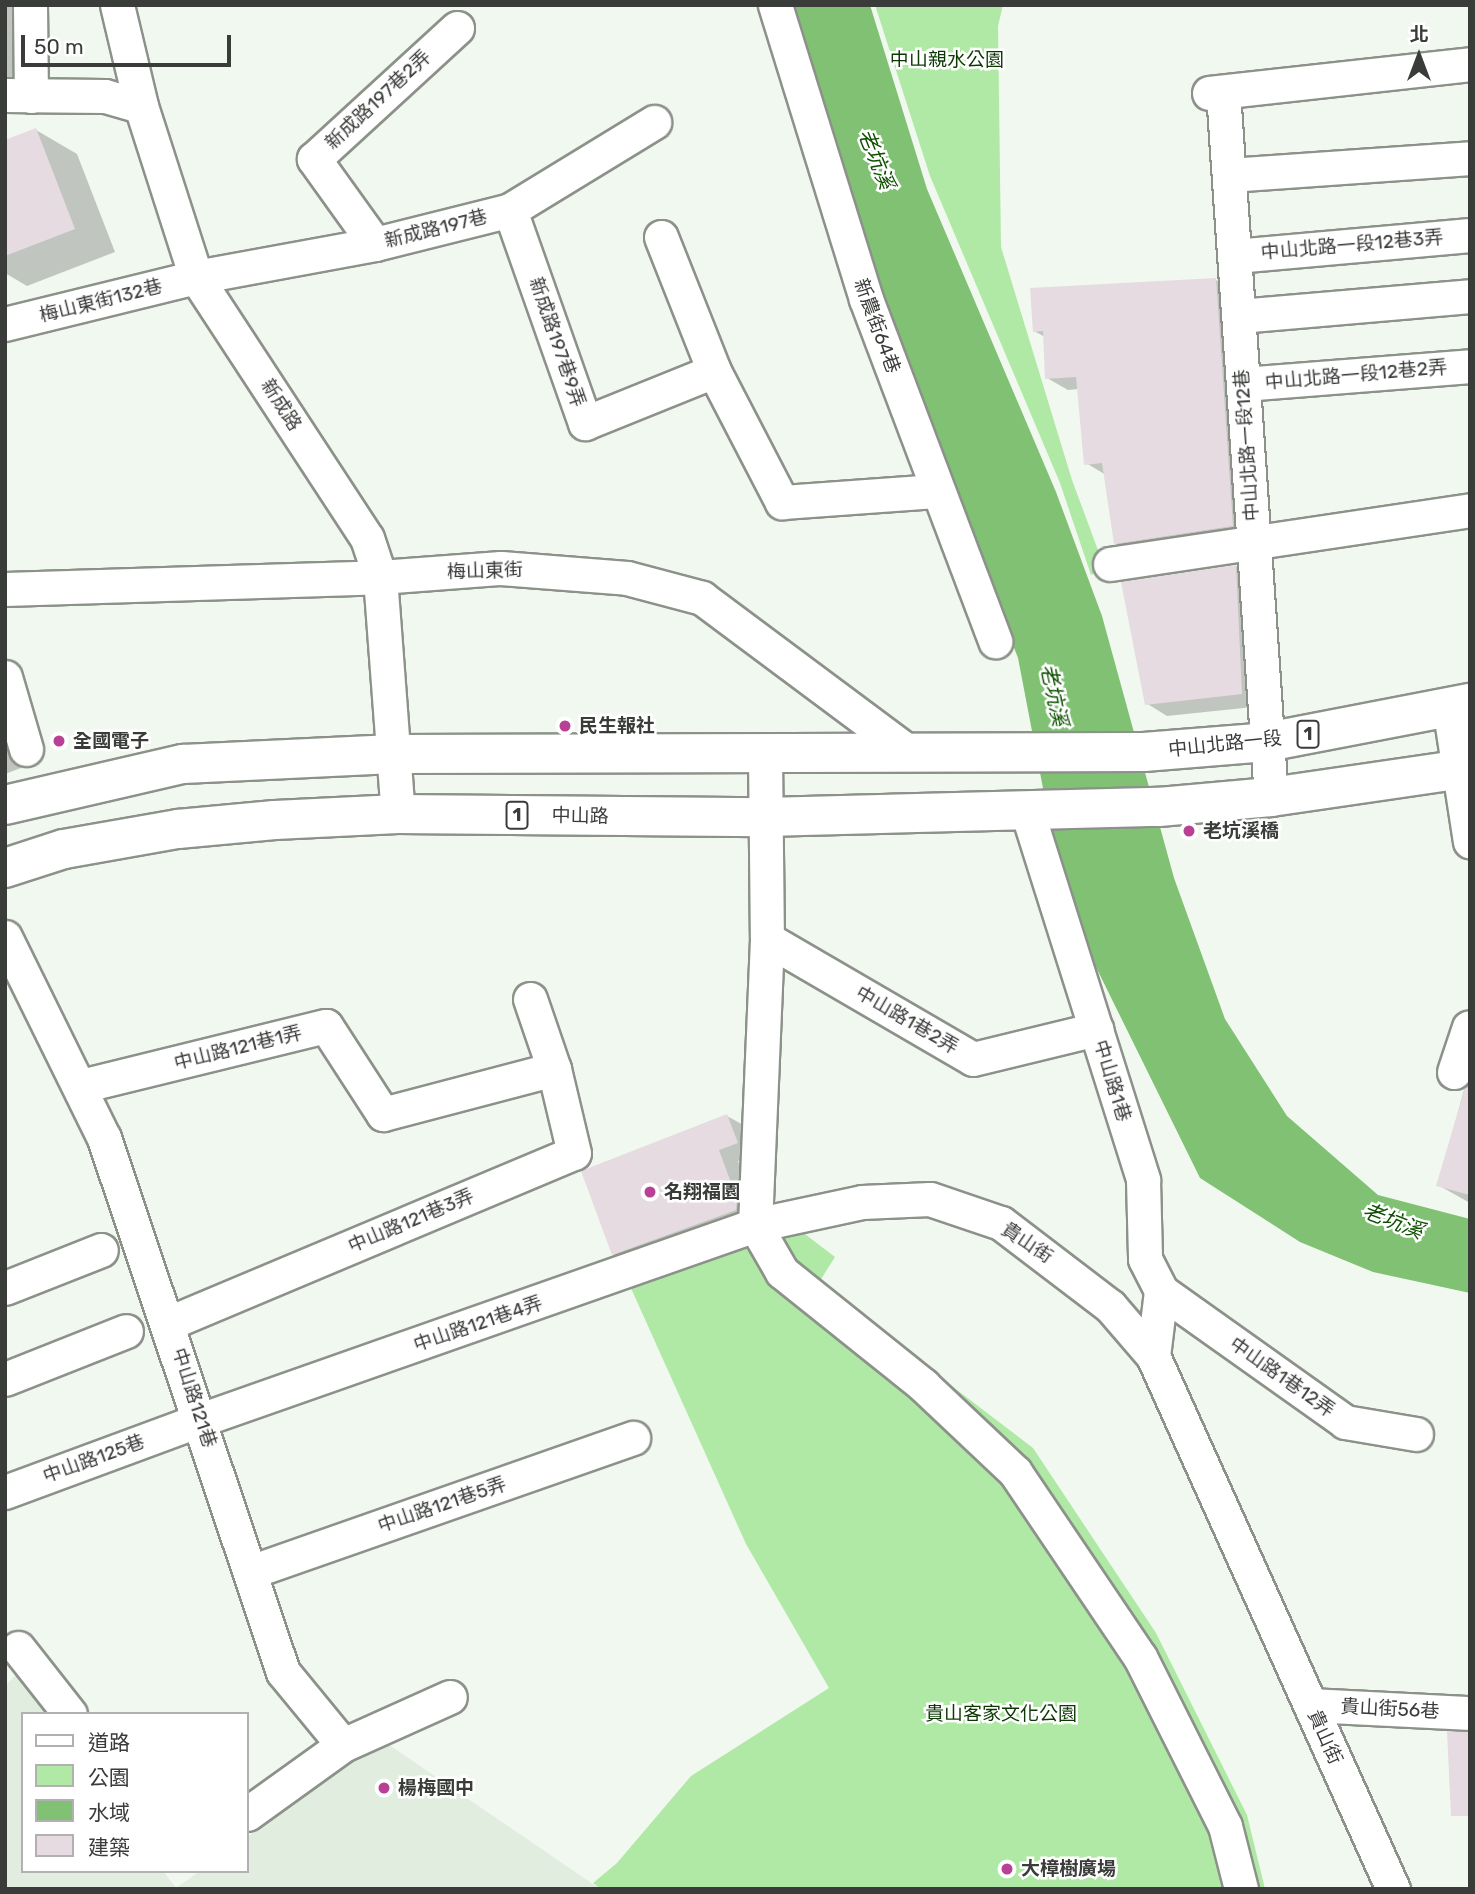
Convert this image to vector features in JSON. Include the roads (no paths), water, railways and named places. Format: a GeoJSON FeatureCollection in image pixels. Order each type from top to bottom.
{"type":"FeatureCollection","features":[{"type":"Feature","properties":{"kind":"main road","name":"中山北路一段"},"geometry":{"type":"LineString","coordinates":[[910,753],[1144,752],[1267,742],[1459,705]]}},
{"type":"Feature","properties":{"kind":"main road","name":"1"},"geometry":{"type":"LineString","coordinates":[[5,805],[183,764],[394,754],[910,753]]}},
{"type":"Feature","properties":{"kind":"main road","name":"1"},"geometry":{"type":"LineString","coordinates":[[1030,811],[1159,807],[1271,797],[1463,769]]}},
{"type":"Feature","properties":{"kind":"main road","name":"中山路"},"geometry":{"type":"LineString","coordinates":[[5,868],[64,849],[178,829],[398,814],[765,817],[1030,811]]}},
{"type":"Feature","properties":{"kind":"street"},"geometry":{"type":"LineString","coordinates":[[30,5],[18,96],[105,96],[141,106]]}},
{"type":"Feature","properties":{"kind":"street","name":"新成路"},"geometry":{"type":"LineString","coordinates":[[117,5],[141,106],[196,277],[367,538],[380,577],[398,814]]}},
{"type":"Feature","properties":{"kind":"street","name":"新農街64巷"},"geometry":{"type":"LineString","coordinates":[[775,5],[866,299],[995,641]]}},
{"type":"Feature","properties":{"kind":"street","name":"新成路197巷2弄"},"geometry":{"type":"LineString","coordinates":[[375,244],[314,159],[457,27]]}},
{"type":"Feature","properties":{"kind":"street","name":"中山北路一段12巷"},"geometry":{"type":"LineString","coordinates":[[1271,797],[1229,175],[1216,92],[1470,64]]}},
{"type":"Feature","properties":{"kind":"street","name":"新成路197巷"},"geometry":{"type":"LineString","coordinates":[[196,277],[375,244],[510,211],[654,122]]}},
{"type":"Feature","properties":{"kind":"street"},"geometry":{"type":"LineString","coordinates":[[1229,175],[1470,158]]}},
{"type":"Feature","properties":{"kind":"street","name":"新成路197巷9弄"},"geometry":{"type":"LineString","coordinates":[[510,211],[585,423],[714,371]]}},
{"type":"Feature","properties":{"kind":"street","name":"中山北路一段12巷3弄"},"geometry":{"type":"LineString","coordinates":[[1235,256],[1470,235]]}},
{"type":"Feature","properties":{"kind":"street"},"geometry":{"type":"LineString","coordinates":[[661,237],[714,371],[782,502],[937,491]]}},
{"type":"Feature","properties":{"kind":"street","name":"梅山東街132巷"},"geometry":{"type":"LineString","coordinates":[[5,324],[196,277]]}},
{"type":"Feature","properties":{"kind":"street"},"geometry":{"type":"LineString","coordinates":[[1239,316],[1470,296]]}},
{"type":"Feature","properties":{"kind":"street","name":"中山北路一段12巷2弄"},"geometry":{"type":"LineString","coordinates":[[1243,384],[1470,366]]}},
{"type":"Feature","properties":{"kind":"street"},"geometry":{"type":"LineString","coordinates":[[1110,564],[1470,510]]}},
{"type":"Feature","properties":{"kind":"street","name":"梅山東街"},"geometry":{"type":"LineString","coordinates":[[5,589],[380,577],[501,568],[626,578],[702,598],[910,753]]}},
{"type":"Feature","properties":{"kind":"street"},"geometry":{"type":"LineString","coordinates":[[5,677],[26,749]]}},
{"type":"Feature","properties":{"kind":"street"},"geometry":{"type":"LineString","coordinates":[[1459,705],[1470,841]]}},
{"type":"Feature","properties":{"kind":"street"},"geometry":{"type":"LineString","coordinates":[[765,755],[767,939],[755,1225],[782,1272],[923,1385],[1015,1472],[1140,1657],[1225,1826],[1241,1889]]}},
{"type":"Feature","properties":{"kind":"street","name":"中山路1巷"},"geometry":{"type":"LineString","coordinates":[[1030,811],[1143,1180],[1145,1259],[1161,1291]]}},
{"type":"Feature","properties":{"kind":"street","name":"中山路121巷"},"geometry":{"type":"LineString","coordinates":[[5,937],[81,1086],[169,1323],[192,1423],[250,1572],[283,1672],[343,1745]]}},
{"type":"Feature","properties":{"kind":"street","name":"中山路1巷2弄"},"geometry":{"type":"LineString","coordinates":[[767,939],[973,1059],[1096,1029]]}},
{"type":"Feature","properties":{"kind":"street"},"geometry":{"type":"LineString","coordinates":[[530,999],[554,1069]]}},
{"type":"Feature","properties":{"kind":"street","name":"中山路121巷1弄"},"geometry":{"type":"LineString","coordinates":[[81,1086],[326,1026],[383,1114],[554,1069]]}},
{"type":"Feature","properties":{"kind":"street"},"geometry":{"type":"LineString","coordinates":[[1454,1072],[1470,1026]]}},
{"type":"Feature","properties":{"kind":"street","name":"中山路121巷3弄"},"geometry":{"type":"LineString","coordinates":[[169,1323],[574,1153],[554,1069]]}},
{"type":"Feature","properties":{"kind":"street","name":"貴山街"},"geometry":{"type":"LineString","coordinates":[[755,1225],[862,1202],[930,1199],[1001,1223],[1037,1246],[1110,1306],[1153,1356],[1393,1889]]}},
{"type":"Feature","properties":{"kind":"street","name":"中山路121巷4弄"},"geometry":{"type":"LineString","coordinates":[[192,1423],[755,1225]]}},
{"type":"Feature","properties":{"kind":"street"},"geometry":{"type":"LineString","coordinates":[[5,1288],[101,1250]]}},
{"type":"Feature","properties":{"kind":"street"},"geometry":{"type":"LineString","coordinates":[[1153,1356],[1161,1291]]}},
{"type":"Feature","properties":{"kind":"street","name":"中山路1巷12弄"},"geometry":{"type":"LineString","coordinates":[[1161,1291],[1345,1422],[1416,1434]]}},
{"type":"Feature","properties":{"kind":"street"},"geometry":{"type":"LineString","coordinates":[[5,1379],[126,1331]]}},
{"type":"Feature","properties":{"kind":"street","name":"中山路125巷"},"geometry":{"type":"LineString","coordinates":[[5,1492],[192,1423]]}},
{"type":"Feature","properties":{"kind":"street","name":"中山路121巷5弄"},"geometry":{"type":"LineString","coordinates":[[250,1572],[633,1438]]}},
{"type":"Feature","properties":{"kind":"street"},"geometry":{"type":"LineString","coordinates":[[10,1644],[68,1712]]}},
{"type":"Feature","properties":{"kind":"street"},"geometry":{"type":"LineString","coordinates":[[248,1813],[343,1745],[450,1698]]}},
{"type":"Feature","properties":{"kind":"street","name":"貴山街56巷"},"geometry":{"type":"LineString","coordinates":[[1311,1705],[1470,1713]]}},
{"type":"Feature","properties":{"kind":"water","name":"老坑溪"},"geometry":{"type":"Polygon","coordinates":[[[786,5],[870,5],[927,189],[1056,492],[1102,616],[1174,878],[1225,1019],[1287,1116],[1378,1195],[1470,1219],[1470,1293],[1373,1272],[1300,1242],[1200,1178],[1093,961],[1051,830],[1018,658],[872,279],[786,5]]]}},
{"type":"Feature","properties":{"kind":"place","name":"民生報社"},"geometry":{"type":"Point","coordinates":[565,726]}},
{"type":"Feature","properties":{"kind":"place","name":"全國電子"},"geometry":{"type":"Point","coordinates":[59,741]}},
{"type":"Feature","properties":{"kind":"place","name":"老坑溪橋"},"geometry":{"type":"Point","coordinates":[1189,831]}},
{"type":"Feature","properties":{"kind":"place","name":"名翔福園"},"geometry":{"type":"Point","coordinates":[650,1192]}},
{"type":"Feature","properties":{"kind":"place","name":"楊梅國中"},"geometry":{"type":"Point","coordinates":[384,1788]}},
{"type":"Feature","properties":{"kind":"place","name":"大樟樹廣場"},"geometry":{"type":"Point","coordinates":[1007,1869]}},
{"type":"Feature","properties":{"kind":"park label","name":"中山親水公園"},"geometry":{"type":"Point","coordinates":[947,60]}},
{"type":"Feature","properties":{"kind":"park label","name":"貴山客家文化公園"},"geometry":{"type":"Point","coordinates":[1001,1714]}}]}
